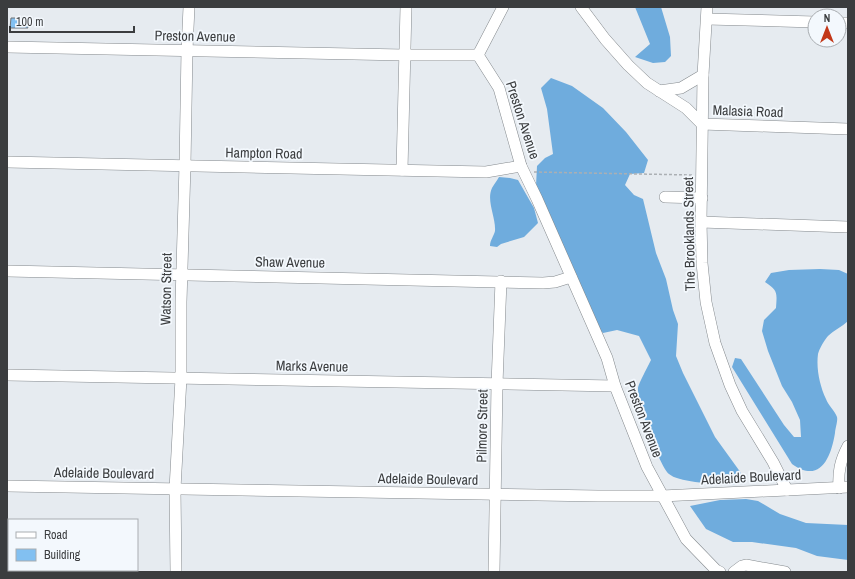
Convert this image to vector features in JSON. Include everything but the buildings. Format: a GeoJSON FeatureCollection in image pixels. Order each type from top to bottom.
{"type":"FeatureCollection","features":[{"type":"Feature","properties":{"kind":"street","name":"Watson Street"},"geometry":{"type":"LineString","coordinates":[[176,572],[175,489],[181,378],[182,275],[189,7]]}},
{"type":"Feature","properties":{"kind":"street"},"geometry":{"type":"LineString","coordinates":[[402,170],[406,7]]}},
{"type":"Feature","properties":{"kind":"street"},"geometry":{"type":"LineString","coordinates":[[478,55],[504,7]]}},
{"type":"Feature","properties":{"kind":"street","name":"Malasia Road"},"geometry":{"type":"LineString","coordinates":[[581,7],[615,52],[647,83],[686,108],[702,124],[848,129]]}},
{"type":"Feature","properties":{"kind":"street","name":"The Brooklands Street"},"geometry":{"type":"LineString","coordinates":[[707,7],[702,124],[701,222],[703,282],[710,321],[720,359],[730,385],[742,411],[774,462],[787,490]]}},
{"type":"Feature","properties":{"kind":"street"},"geometry":{"type":"LineString","coordinates":[[707,19],[807,22]]}},
{"type":"Feature","properties":{"kind":"street","name":"Preston Avenue"},"geometry":{"type":"LineString","coordinates":[[7,48],[478,55],[499,88],[522,169],[537,199],[606,358],[647,467],[686,539],[717,571]]}},
{"type":"Feature","properties":{"kind":"street"},"geometry":{"type":"LineString","coordinates":[[659,91],[681,88],[703,75]]}},
{"type":"Feature","properties":{"kind":"street","name":"Hampton Road"},"geometry":{"type":"LineString","coordinates":[[7,162],[486,172],[522,169]]}},
{"type":"Feature","properties":{"kind":"street"},"geometry":{"type":"LineString","coordinates":[[664,197],[702,198]]}},
{"type":"Feature","properties":{"kind":"street"},"geometry":{"type":"LineString","coordinates":[[701,222],[848,227]]}},
{"type":"Feature","properties":{"kind":"street","name":"Shaw Avenue"},"geometry":{"type":"LineString","coordinates":[[7,271],[543,283],[571,278]]}},
{"type":"Feature","properties":{"kind":"street","name":"Pilmore Street"},"geometry":{"type":"LineString","coordinates":[[494,572],[497,384],[501,281]]}},
{"type":"Feature","properties":{"kind":"street","name":"Marks Avenue"},"geometry":{"type":"LineString","coordinates":[[7,375],[616,386]]}},
{"type":"Feature","properties":{"kind":"street"},"geometry":{"type":"LineString","coordinates":[[844,488],[838,473],[842,457],[848,446]]}},
{"type":"Feature","properties":{"kind":"street","name":"Adelaide Boulevard"},"geometry":{"type":"LineString","coordinates":[[7,486],[496,495],[662,496],[844,488]]}},
{"type":"Feature","properties":{"kind":"street"},"geometry":{"type":"LineString","coordinates":[[734,572],[746,565],[785,572]]}},
{"type":"Feature","properties":{"kind":"path"},"geometry":{"type":"LineString","coordinates":[[522,169],[702,176]]}},
{"type":"Feature","properties":{"kind":"shaded area"},"geometry":{"type":"Polygon","coordinates":[[[635,7],[661,7],[670,37],[671,56],[665,62],[653,63],[635,57],[650,44],[635,7]]]}},
{"type":"Feature","properties":{"kind":"shaded area"},"geometry":{"type":"Polygon","coordinates":[[[551,78],[572,86],[603,108],[626,132],[648,160],[644,173],[630,174],[625,185],[634,195],[643,199],[656,253],[666,279],[673,310],[678,324],[676,356],[715,437],[741,473],[737,484],[712,484],[682,480],[669,474],[660,459],[655,446],[645,419],[639,395],[638,388],[651,360],[639,336],[617,330],[603,333],[596,326],[536,186],[537,166],[545,158],[553,154],[547,109],[541,88],[551,78]]]}},
{"type":"Feature","properties":{"kind":"shaded area"},"geometry":{"type":"Polygon","coordinates":[[[499,177],[518,180],[534,208],[538,223],[524,237],[501,244],[497,247],[490,246],[495,231],[495,226],[490,193],[499,177]]]}},
{"type":"Feature","properties":{"kind":"shaded area"},"geometry":{"type":"Polygon","coordinates":[[[789,270],[839,270],[848,274],[848,321],[828,336],[822,344],[818,354],[820,383],[827,401],[837,417],[837,421],[831,451],[827,459],[817,470],[810,471],[792,464],[732,367],[735,358],[741,359],[784,425],[794,437],[801,437],[800,420],[792,402],[782,386],[762,331],[764,320],[776,308],[776,292],[765,282],[771,273],[789,270]]]}},
{"type":"Feature","properties":{"kind":"shaded area"},"geometry":{"type":"Polygon","coordinates":[[[746,499],[758,501],[780,514],[806,523],[848,525],[848,560],[817,556],[796,548],[752,542],[733,542],[706,529],[690,506],[720,500],[746,499]]]}}]}
